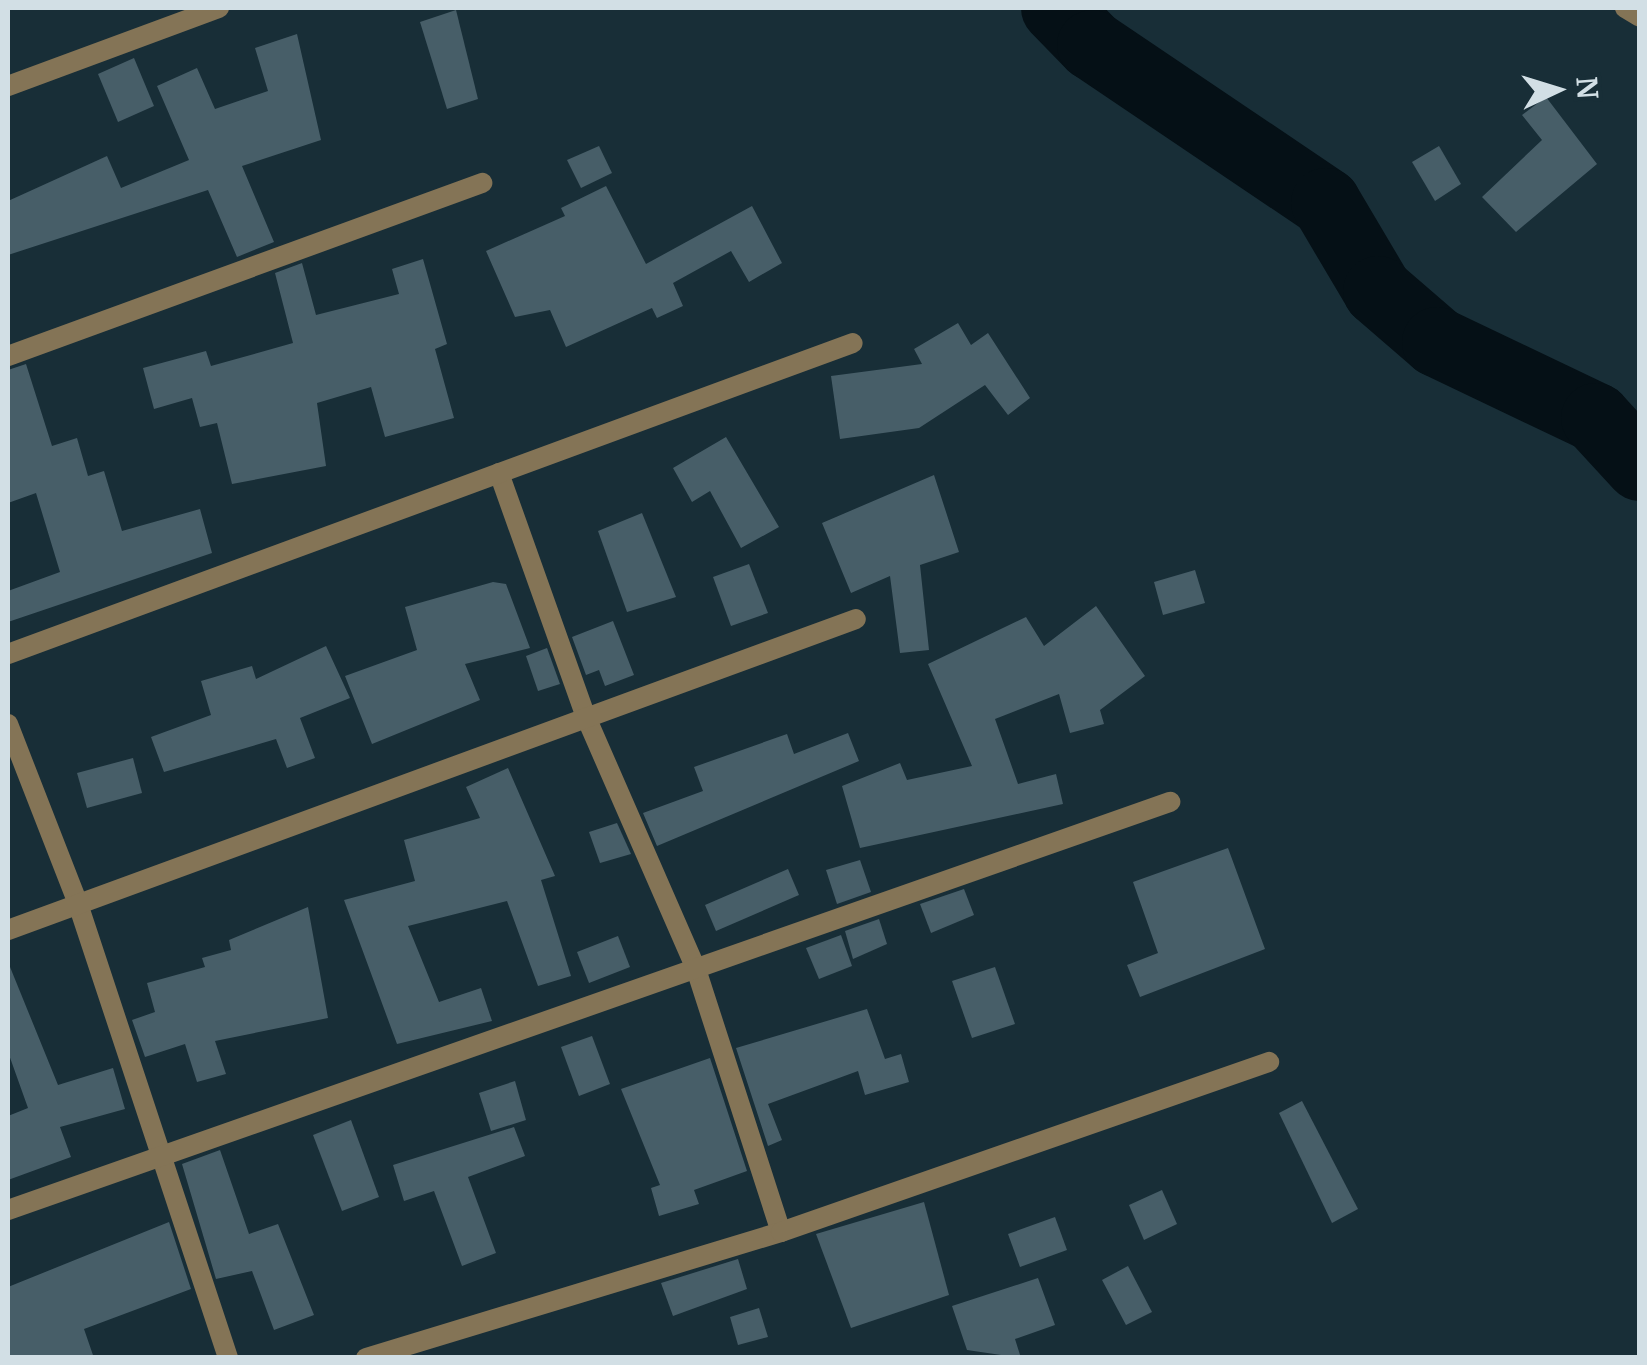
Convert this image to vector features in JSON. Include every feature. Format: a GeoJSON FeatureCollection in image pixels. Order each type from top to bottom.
{"type":"FeatureCollection","features":[{"type":"Feature","properties":{"kind":"street"},"geometry":{"type":"LineString","coordinates":[[8,86],[218,8]]}},
{"type":"Feature","properties":{"kind":"street"},"geometry":{"type":"LineString","coordinates":[[1625,8],[1640,18]]}},
{"type":"Feature","properties":{"kind":"street"},"geometry":{"type":"LineString","coordinates":[[8,356],[482,183]]}},
{"type":"Feature","properties":{"kind":"street"},"geometry":{"type":"LineString","coordinates":[[8,654],[853,343]]}},
{"type":"Feature","properties":{"kind":"street"},"geometry":{"type":"LineString","coordinates":[[499,473],[586,718],[696,969],[781,1232]]}},
{"type":"Feature","properties":{"kind":"street"},"geometry":{"type":"LineString","coordinates":[[8,930],[856,619]]}},
{"type":"Feature","properties":{"kind":"street"},"geometry":{"type":"LineString","coordinates":[[8,724],[78,904],[228,1358]]}},
{"type":"Feature","properties":{"kind":"street"},"geometry":{"type":"LineString","coordinates":[[8,1210],[159,1152],[1170,802]]}},
{"type":"Feature","properties":{"kind":"street"},"geometry":{"type":"LineString","coordinates":[[366,1358],[781,1232],[1268,1062]]}},
{"type":"Feature","properties":{"kind":"building"},"geometry":{"type":"Polygon","coordinates":[[[456,10],[478,99],[447,109],[420,22],[456,10]]]}},
{"type":"Feature","properties":{"kind":"building"},"geometry":{"type":"Polygon","coordinates":[[[297,34],[321,140],[242,166],[274,242],[237,257],[208,190],[8,255],[8,201],[107,156],[121,188],[189,160],[157,86],[197,68],[215,109],[268,91],[255,48],[297,34]]]}},
{"type":"Feature","properties":{"kind":"building"},"geometry":{"type":"Polygon","coordinates":[[[134,58],[154,106],[118,122],[98,74],[134,58]]]}},
{"type":"Feature","properties":{"kind":"building"},"geometry":{"type":"Polygon","coordinates":[[[1546,97],[1597,164],[1516,232],[1482,197],[1542,140],[1522,115],[1546,97]]]}},
{"type":"Feature","properties":{"kind":"building"},"geometry":{"type":"Polygon","coordinates":[[[599,146],[612,173],[581,188],[567,160],[599,146]]]}},
{"type":"Feature","properties":{"kind":"building"},"geometry":{"type":"Polygon","coordinates":[[[1439,146],[1461,184],[1435,201],[1412,162],[1439,146]]]}},
{"type":"Feature","properties":{"kind":"building"},"geometry":{"type":"Polygon","coordinates":[[[606,186],[646,264],[752,206],[782,263],[749,282],[731,251],[673,283],[683,306],[657,318],[652,308],[566,347],[550,310],[515,317],[486,251],[565,216],[561,208],[606,186]]]}},
{"type":"Feature","properties":{"kind":"building"},"geometry":{"type":"Polygon","coordinates":[[[423,259],[447,344],[435,349],[454,418],[385,437],[371,387],[317,403],[326,466],[232,484],[217,423],[200,427],[192,398],[154,409],[143,368],[206,351],[211,366],[293,343],[275,273],[302,263],[316,315],[399,294],[392,269],[423,259]]]}},
{"type":"Feature","properties":{"kind":"building"},"geometry":{"type":"Polygon","coordinates":[[[958,323],[971,345],[988,333],[1030,398],[1008,415],[985,385],[919,428],[840,439],[831,376],[922,364],[914,349],[958,323]]]}},
{"type":"Feature","properties":{"kind":"building"},"geometry":{"type":"Polygon","coordinates":[[[26,364],[52,446],[77,438],[88,476],[104,471],[122,531],[200,509],[212,553],[8,622],[8,591],[60,572],[36,493],[8,503],[8,370],[26,364]]]}},
{"type":"Feature","properties":{"kind":"building"},"geometry":{"type":"Polygon","coordinates":[[[726,437],[779,527],[741,548],[710,491],[692,502],[673,468],[726,437]]]}},
{"type":"Feature","properties":{"kind":"building"},"geometry":{"type":"Polygon","coordinates":[[[934,475],[959,552],[920,565],[929,650],[900,653],[890,576],[851,593],[822,523],[934,475]]]}},
{"type":"Feature","properties":{"kind":"building"},"geometry":{"type":"Polygon","coordinates":[[[642,513],[676,597],[627,612],[598,531],[642,513]]]}},
{"type":"Feature","properties":{"kind":"building"},"geometry":{"type":"Polygon","coordinates":[[[749,564],[768,613],[731,626],[713,577],[749,564]]]}},
{"type":"Feature","properties":{"kind":"building"},"geometry":{"type":"Polygon","coordinates":[[[1195,570],[1205,603],[1163,615],[1154,582],[1195,570]]]}},
{"type":"Feature","properties":{"kind":"building"},"geometry":{"type":"Polygon","coordinates":[[[493,582],[506,584],[530,648],[465,664],[480,700],[372,744],[345,676],[417,650],[405,607],[493,582]]]}},
{"type":"Feature","properties":{"kind":"building"},"geometry":{"type":"Polygon","coordinates":[[[1096,606],[1145,676],[1100,710],[1104,724],[1070,733],[1059,694],[995,719],[1018,784],[1056,774],[1063,804],[860,848],[842,786],[900,763],[907,780],[972,766],[928,664],[1026,617],[1044,646],[1096,606]]]}},
{"type":"Feature","properties":{"kind":"building"},"geometry":{"type":"Polygon","coordinates":[[[613,621],[634,675],[605,686],[599,670],[586,675],[572,637],[613,621]]]}},
{"type":"Feature","properties":{"kind":"building"},"geometry":{"type":"Polygon","coordinates":[[[326,646],[350,698],[300,718],[315,758],[287,768],[276,739],[164,772],[151,737],[211,715],[201,681],[252,666],[256,679],[326,646]]]}},
{"type":"Feature","properties":{"kind":"building"},"geometry":{"type":"Polygon","coordinates":[[[547,648],[560,684],[538,691],[526,656],[547,648]]]}},
{"type":"Feature","properties":{"kind":"building"},"geometry":{"type":"Polygon","coordinates":[[[848,733],[859,761],[657,846],[643,813],[703,791],[694,767],[787,734],[794,754],[848,733]]]}},
{"type":"Feature","properties":{"kind":"building"},"geometry":{"type":"Polygon","coordinates":[[[133,758],[142,793],[87,808],[77,773],[133,758]]]}},
{"type":"Feature","properties":{"kind":"building"},"geometry":{"type":"Polygon","coordinates":[[[508,768],[555,876],[541,880],[571,976],[538,986],[507,901],[408,926],[439,1002],[481,988],[492,1021],[397,1044],[344,900],[415,881],[404,840],[480,818],[466,787],[508,768]]]}},
{"type":"Feature","properties":{"kind":"building"},"geometry":{"type":"Polygon","coordinates":[[[617,823],[631,854],[600,863],[589,832],[617,823]]]}},
{"type":"Feature","properties":{"kind":"building"},"geometry":{"type":"Polygon","coordinates":[[[1228,848],[1265,949],[1140,997],[1127,965],[1158,953],[1133,882],[1228,848]]]}},
{"type":"Feature","properties":{"kind":"building"},"geometry":{"type":"Polygon","coordinates":[[[860,860],[871,892],[837,904],[826,870],[860,860]]]}},
{"type":"Feature","properties":{"kind":"building"},"geometry":{"type":"Polygon","coordinates":[[[788,869],[799,895],[716,931],[705,905],[788,869]]]}},
{"type":"Feature","properties":{"kind":"building"},"geometry":{"type":"Polygon","coordinates":[[[964,889],[974,915],[931,933],[920,904],[964,889]]]}},
{"type":"Feature","properties":{"kind":"building"},"geometry":{"type":"Polygon","coordinates":[[[308,907],[328,1018],[215,1041],[226,1074],[197,1082],[185,1044],[145,1057],[132,1020],[155,1012],[147,983],[205,967],[202,958],[231,950],[229,940],[308,907]]]}},
{"type":"Feature","properties":{"kind":"building"},"geometry":{"type":"Polygon","coordinates":[[[879,919],[887,944],[853,959],[845,931],[879,919]]]}},
{"type":"Feature","properties":{"kind":"building"},"geometry":{"type":"Polygon","coordinates":[[[841,935],[852,966],[819,979],[806,948],[841,935]]]}},
{"type":"Feature","properties":{"kind":"building"},"geometry":{"type":"Polygon","coordinates":[[[618,936],[630,967],[589,983],[577,952],[618,936]]]}},
{"type":"Feature","properties":{"kind":"building"},"geometry":{"type":"Polygon","coordinates":[[[8,962],[58,1085],[113,1068],[125,1109],[60,1127],[71,1157],[8,1180],[8,1116],[28,1108],[8,1052],[8,962]]]}},
{"type":"Feature","properties":{"kind":"building"},"geometry":{"type":"Polygon","coordinates":[[[995,967],[1015,1024],[972,1038],[952,981],[995,967]]]}},
{"type":"Feature","properties":{"kind":"building"},"geometry":{"type":"Polygon","coordinates":[[[867,1009],[885,1059],[901,1054],[909,1082],[865,1095],[858,1071],[768,1104],[782,1140],[768,1146],[736,1048],[867,1009]]]}},
{"type":"Feature","properties":{"kind":"building"},"geometry":{"type":"Polygon","coordinates":[[[592,1036],[610,1084],[579,1096],[561,1047],[592,1036]]]}},
{"type":"Feature","properties":{"kind":"building"},"geometry":{"type":"Polygon","coordinates":[[[710,1058],[747,1171],[694,1190],[699,1204],[659,1216],[651,1188],[660,1185],[621,1089],[710,1058]]]}},
{"type":"Feature","properties":{"kind":"building"},"geometry":{"type":"Polygon","coordinates":[[[515,1081],[526,1120],[491,1131],[479,1093],[515,1081]]]}},
{"type":"Feature","properties":{"kind":"building"},"geometry":{"type":"Polygon","coordinates":[[[1302,1101],[1358,1209],[1332,1223],[1279,1113],[1302,1101]]]}},
{"type":"Feature","properties":{"kind":"building"},"geometry":{"type":"Polygon","coordinates":[[[351,1120],[379,1197],[342,1211],[313,1135],[351,1120]]]}},
{"type":"Feature","properties":{"kind":"building"},"geometry":{"type":"Polygon","coordinates":[[[514,1127],[525,1156],[468,1177],[496,1253],[462,1266],[434,1191],[404,1201],[393,1165],[514,1127]]]}},
{"type":"Feature","properties":{"kind":"building"},"geometry":{"type":"Polygon","coordinates":[[[220,1150],[249,1234],[278,1224],[314,1315],[274,1330],[252,1271],[216,1279],[182,1164],[220,1150]]]}},
{"type":"Feature","properties":{"kind":"building"},"geometry":{"type":"Polygon","coordinates":[[[1162,1190],[1177,1224],[1144,1240],[1129,1205],[1162,1190]]]}},
{"type":"Feature","properties":{"kind":"building"},"geometry":{"type":"Polygon","coordinates":[[[924,1202],[949,1295],[851,1328],[816,1234],[924,1202]]]}},
{"type":"Feature","properties":{"kind":"building"},"geometry":{"type":"Polygon","coordinates":[[[1055,1217],[1067,1250],[1020,1267],[1008,1234],[1055,1217]]]}},
{"type":"Feature","properties":{"kind":"building"},"geometry":{"type":"Polygon","coordinates":[[[169,1222],[191,1289],[84,1329],[94,1358],[8,1358],[8,1287],[169,1222]]]}},
{"type":"Feature","properties":{"kind":"building"},"geometry":{"type":"Polygon","coordinates":[[[738,1259],[747,1289],[673,1316],[661,1283],[738,1259]]]}},
{"type":"Feature","properties":{"kind":"building"},"geometry":{"type":"Polygon","coordinates":[[[1128,1266],[1152,1312],[1126,1325],[1102,1280],[1128,1266]]]}},
{"type":"Feature","properties":{"kind":"building"},"geometry":{"type":"Polygon","coordinates":[[[1038,1278],[1055,1325],[1015,1339],[1021,1358],[967,1350],[952,1306],[1038,1278]]]}},
{"type":"Feature","properties":{"kind":"building"},"geometry":{"type":"Polygon","coordinates":[[[759,1308],[768,1337],[738,1345],[730,1317],[759,1308]]]}},
{"type":"Feature","properties":{"kind":"waterway"},"geometry":{"type":"LineString","coordinates":[[1056,8],[1092,45],[1326,203],[1378,291],[1437,342],[1596,418],[1640,466]]}}]}
